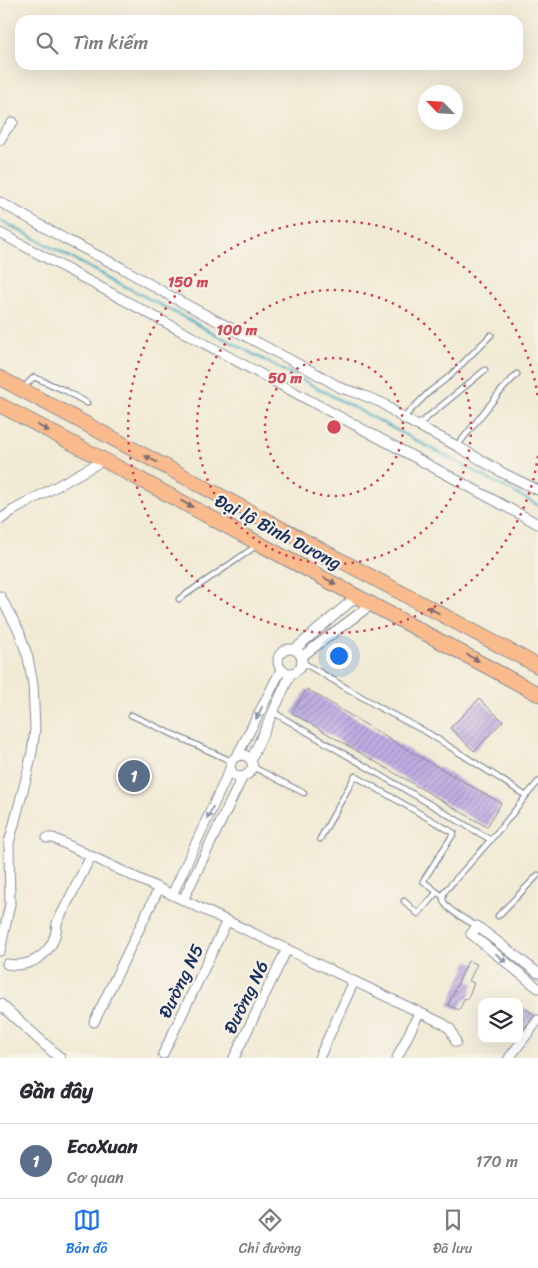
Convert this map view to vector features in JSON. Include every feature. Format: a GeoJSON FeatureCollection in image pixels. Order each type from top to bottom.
{"type":"FeatureCollection","features":[{"type":"Feature","properties":{"kind":"highway","name":"Đại lộ Bình Dương"},"geometry":{"type":"LineString","coordinates":[[0,378],[538,666]]}},
{"type":"Feature","properties":{"kind":"highway","name":"Đại lộ Bình Dương"},"geometry":{"type":"LineString","coordinates":[[0,405],[538,694]]}},
{"type":"Feature","properties":{"kind":"highway"},"geometry":{"type":"LineString","coordinates":[[358,596],[369,575]]}},
{"type":"Feature","properties":{"kind":"highway"},"geometry":{"type":"LineString","coordinates":[[372,604],[383,582]]}},
{"type":"Feature","properties":{"kind":"street"},"geometry":{"type":"LineString","coordinates":[[0,140],[13,122]]}},
{"type":"Feature","properties":{"kind":"street"},"geometry":{"type":"LineString","coordinates":[[0,202],[341,388],[382,403],[404,418],[503,473],[537,488]]}},
{"type":"Feature","properties":{"kind":"street"},"geometry":{"type":"LineString","coordinates":[[0,233],[538,524]]}},
{"type":"Feature","properties":{"kind":"street"},"geometry":{"type":"LineString","coordinates":[[0,520],[12,511],[104,460]]}},
{"type":"Feature","properties":{"kind":"street"},"geometry":{"type":"LineString","coordinates":[[0,596],[19,631],[28,658],[34,684],[35,729],[27,775],[9,843],[10,904],[0,951]]}},
{"type":"Feature","properties":{"kind":"street"},"geometry":{"type":"LineString","coordinates":[[294,650],[358,596]]}},
{"type":"Feature","properties":{"kind":"street"},"geometry":{"type":"LineString","coordinates":[[302,660],[294,650],[287,649],[278,658],[278,664],[281,670],[291,673],[298,670],[302,660],[372,604]]}},
{"type":"Feature","properties":{"kind":"street"},"geometry":{"type":"LineString","coordinates":[[172,895],[233,762],[281,670]]}},
{"type":"Feature","properties":{"kind":"street"},"geometry":{"type":"LineString","coordinates":[[183,900],[242,778],[249,774],[273,712],[291,673]]}},
{"type":"Feature","properties":{"kind":"street"},"geometry":{"type":"LineString","coordinates":[[233,762],[244,755],[252,764]]}},
{"type":"Feature","properties":{"kind":"street"},"geometry":{"type":"LineString","coordinates":[[233,762],[235,776],[242,778]]}},
{"type":"Feature","properties":{"kind":"street"},"geometry":{"type":"LineString","coordinates":[[47,838],[53,838],[444,1024],[451,1030],[456,1042]]}},
{"type":"Feature","properties":{"kind":"street"},"geometry":{"type":"LineString","coordinates":[[7,964],[14,965],[36,961],[46,952],[57,933],[57,923],[91,856]]}},
{"type":"Feature","properties":{"kind":"street"},"geometry":{"type":"LineString","coordinates":[[94,1022],[159,888]]}},
{"type":"Feature","properties":{"kind":"street","name":"Đường N5"},"geometry":{"type":"LineString","coordinates":[[163,1054],[228,921]]}},
{"type":"Feature","properties":{"kind":"street"},"geometry":{"type":"LineString","coordinates":[[538,973],[477,926],[471,934],[538,988]]}},
{"type":"Feature","properties":{"kind":"street","name":"Đường N6"},"geometry":{"type":"LineString","coordinates":[[234,1058],[287,949]]}},
{"type":"Feature","properties":{"kind":"street"},"geometry":{"type":"LineString","coordinates":[[319,1058],[354,982]]}},
{"type":"Feature","properties":{"kind":"street"},"geometry":{"type":"LineString","coordinates":[[0,1004],[54,1056]]}},
{"type":"Feature","properties":{"kind":"street"},"geometry":{"type":"LineString","coordinates":[[398,1058],[419,1013]]}},
{"type":"Feature","properties":{"kind":"street"},"geometry":{"type":"LineString","coordinates":[[509,1058],[538,1020]]}},
{"type":"Feature","properties":{"kind":"lane"},"geometry":{"type":"LineString","coordinates":[[404,418],[491,335]]}},
{"type":"Feature","properties":{"kind":"lane"},"geometry":{"type":"LineString","coordinates":[[418,425],[485,370]]}},
{"type":"Feature","properties":{"kind":"lane"},"geometry":{"type":"LineString","coordinates":[[457,446],[500,392],[517,374]]}},
{"type":"Feature","properties":{"kind":"lane"},"geometry":{"type":"LineString","coordinates":[[14,385],[26,385],[34,377],[66,391],[87,403]]}},
{"type":"Feature","properties":{"kind":"lane"},"geometry":{"type":"LineString","coordinates":[[179,599],[226,568],[259,543]]}},
{"type":"Feature","properties":{"kind":"lane"},"geometry":{"type":"LineString","coordinates":[[302,660],[384,710],[428,733],[526,796]]}},
{"type":"Feature","properties":{"kind":"lane"},"geometry":{"type":"LineString","coordinates":[[273,712],[491,840]]}},
{"type":"Feature","properties":{"kind":"lane"},"geometry":{"type":"LineString","coordinates":[[131,715],[233,762]]}},
{"type":"Feature","properties":{"kind":"lane"},"geometry":{"type":"LineString","coordinates":[[252,764],[304,793]]}},
{"type":"Feature","properties":{"kind":"lane"},"geometry":{"type":"LineString","coordinates":[[320,839],[355,776],[454,834],[423,881],[442,896],[448,907],[477,926]]}},
{"type":"Feature","properties":{"kind":"lane"},"geometry":{"type":"LineString","coordinates":[[442,896],[444,890],[491,840],[538,782]]}},
{"type":"Feature","properties":{"kind":"lane"},"geometry":{"type":"LineString","coordinates":[[498,916],[538,875]]}},
{"type":"Feature","properties":{"kind":"lane"},"geometry":{"type":"LineString","coordinates":[[404,901],[418,914],[437,892]]}},
{"type":"Feature","properties":{"kind":"building"},"geometry":{"type":"Polygon","coordinates":[[[307,689],[401,746],[501,803],[487,827],[292,713],[307,689]]]}},
{"type":"Feature","properties":{"kind":"building"},"geometry":{"type":"Polygon","coordinates":[[[479,699],[503,721],[474,751],[450,728],[479,699]]]}},
{"type":"Feature","properties":{"kind":"building"},"geometry":{"type":"Polygon","coordinates":[[[468,961],[477,964],[469,981],[474,983],[467,1000],[465,998],[459,1010],[448,1005],[468,961]]]}},
{"type":"Feature","properties":{"kind":"building"},"geometry":{"type":"Polygon","coordinates":[[[523,1007],[535,1015],[523,1029],[523,1007]]]}},
{"type":"Feature","properties":{"kind":"waterway"},"geometry":{"type":"LineString","coordinates":[[0,220],[538,505]]}},
{"type":"Feature","properties":{"kind":"place","name":"EcoXuan"},"geometry":{"type":"Point","coordinates":[134,776]}}]}
